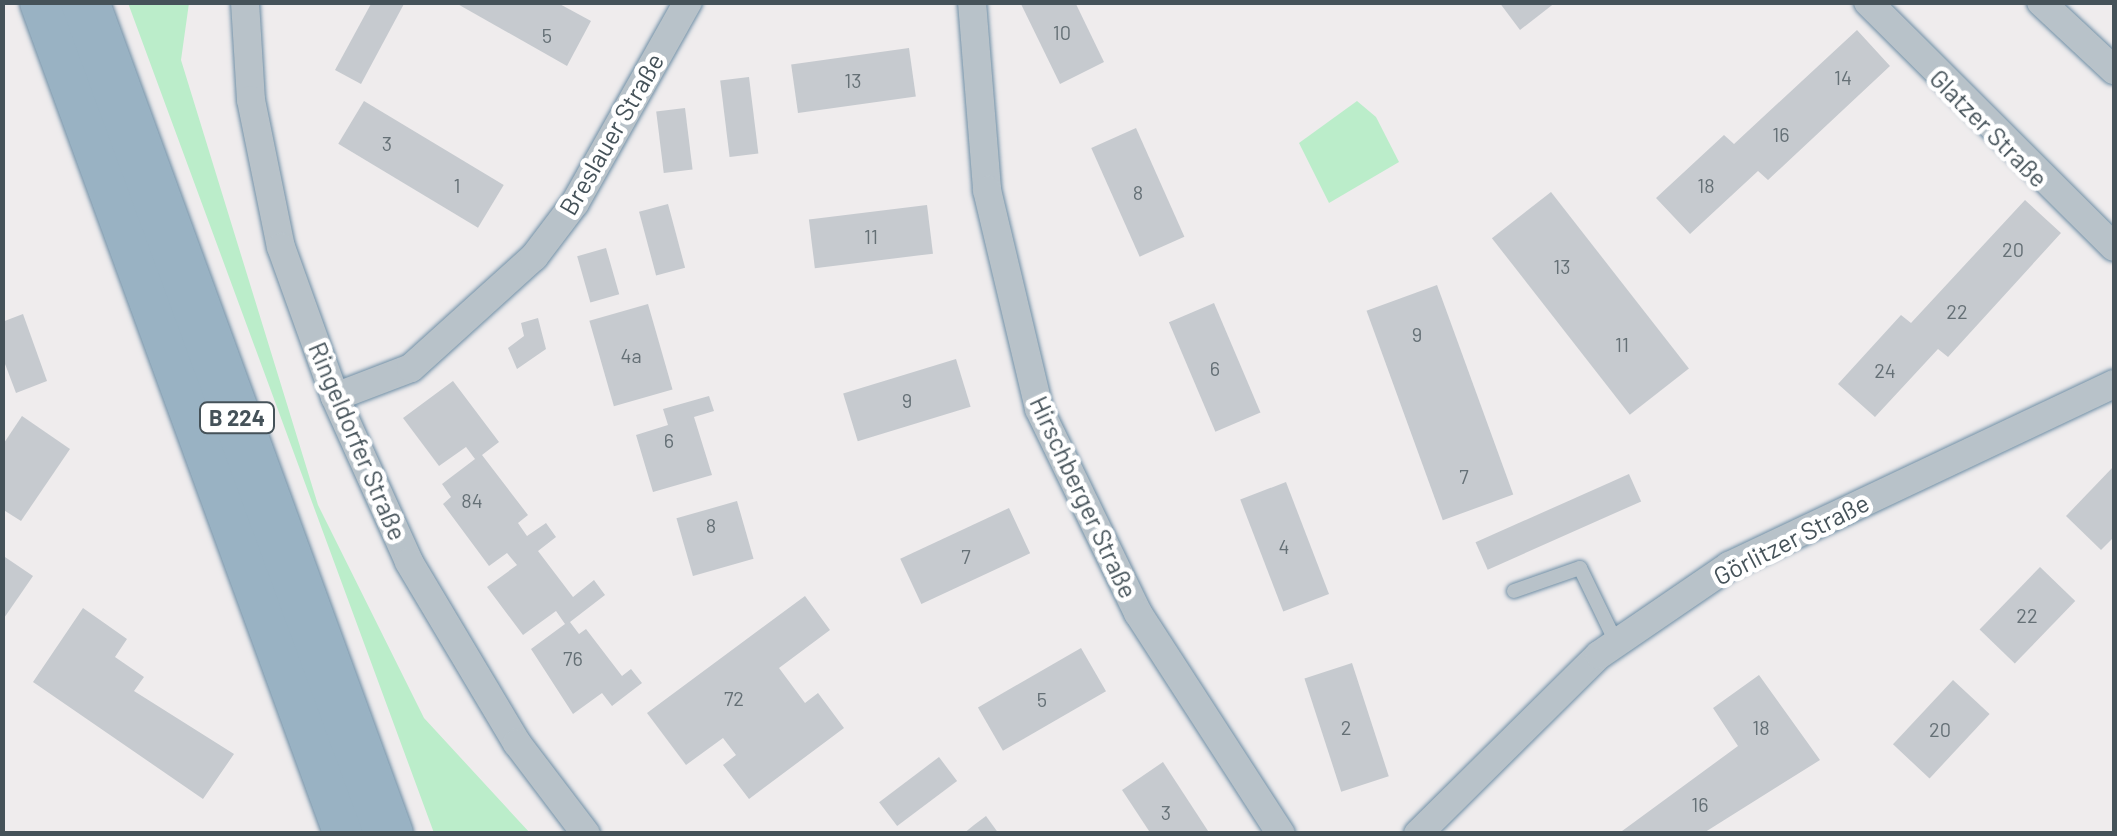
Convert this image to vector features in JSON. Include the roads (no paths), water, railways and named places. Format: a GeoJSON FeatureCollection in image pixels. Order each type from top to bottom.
{"type":"FeatureCollection","features":[{"type":"Feature","properties":{"kind":"highway","name":"B 224"},"geometry":{"type":"LineString","coordinates":[[44,2],[348,834]]}},
{"type":"Feature","properties":{"kind":"highway","name":"B 224"},"geometry":{"type":"LineString","coordinates":[[86,2],[389,834]]}},
{"type":"Feature","properties":{"kind":"street","name":"Ringeldorfer Straße"},"geometry":{"type":"LineString","coordinates":[[245,2],[251,100],[282,247],[336,397],[410,562],[517,743],[586,834]]}},
{"type":"Feature","properties":{"kind":"street","name":"Breslauer Straße"},"geometry":{"type":"LineString","coordinates":[[336,397],[411,368],[534,257],[575,202],[688,2]]}},
{"type":"Feature","properties":{"kind":"street","name":"Hirschberger Straße"},"geometry":{"type":"LineString","coordinates":[[972,2],[987,190],[1039,409],[1138,613],[1281,834]]}},
{"type":"Feature","properties":{"kind":"street","name":"Glatzer Straße"},"geometry":{"type":"LineString","coordinates":[[1868,2],[2114,248]]}},
{"type":"Feature","properties":{"kind":"street"},"geometry":{"type":"LineString","coordinates":[[2042,2],[2114,70]]}},
{"type":"Feature","properties":{"kind":"street","name":"Görlitzer Straße"},"geometry":{"type":"LineString","coordinates":[[1418,834],[1616,642],[1729,566],[2114,384]]}},
{"type":"Feature","properties":{"kind":"lane"},"geometry":{"type":"LineString","coordinates":[[1514,591],[1580,568],[1616,642]]}}]}
